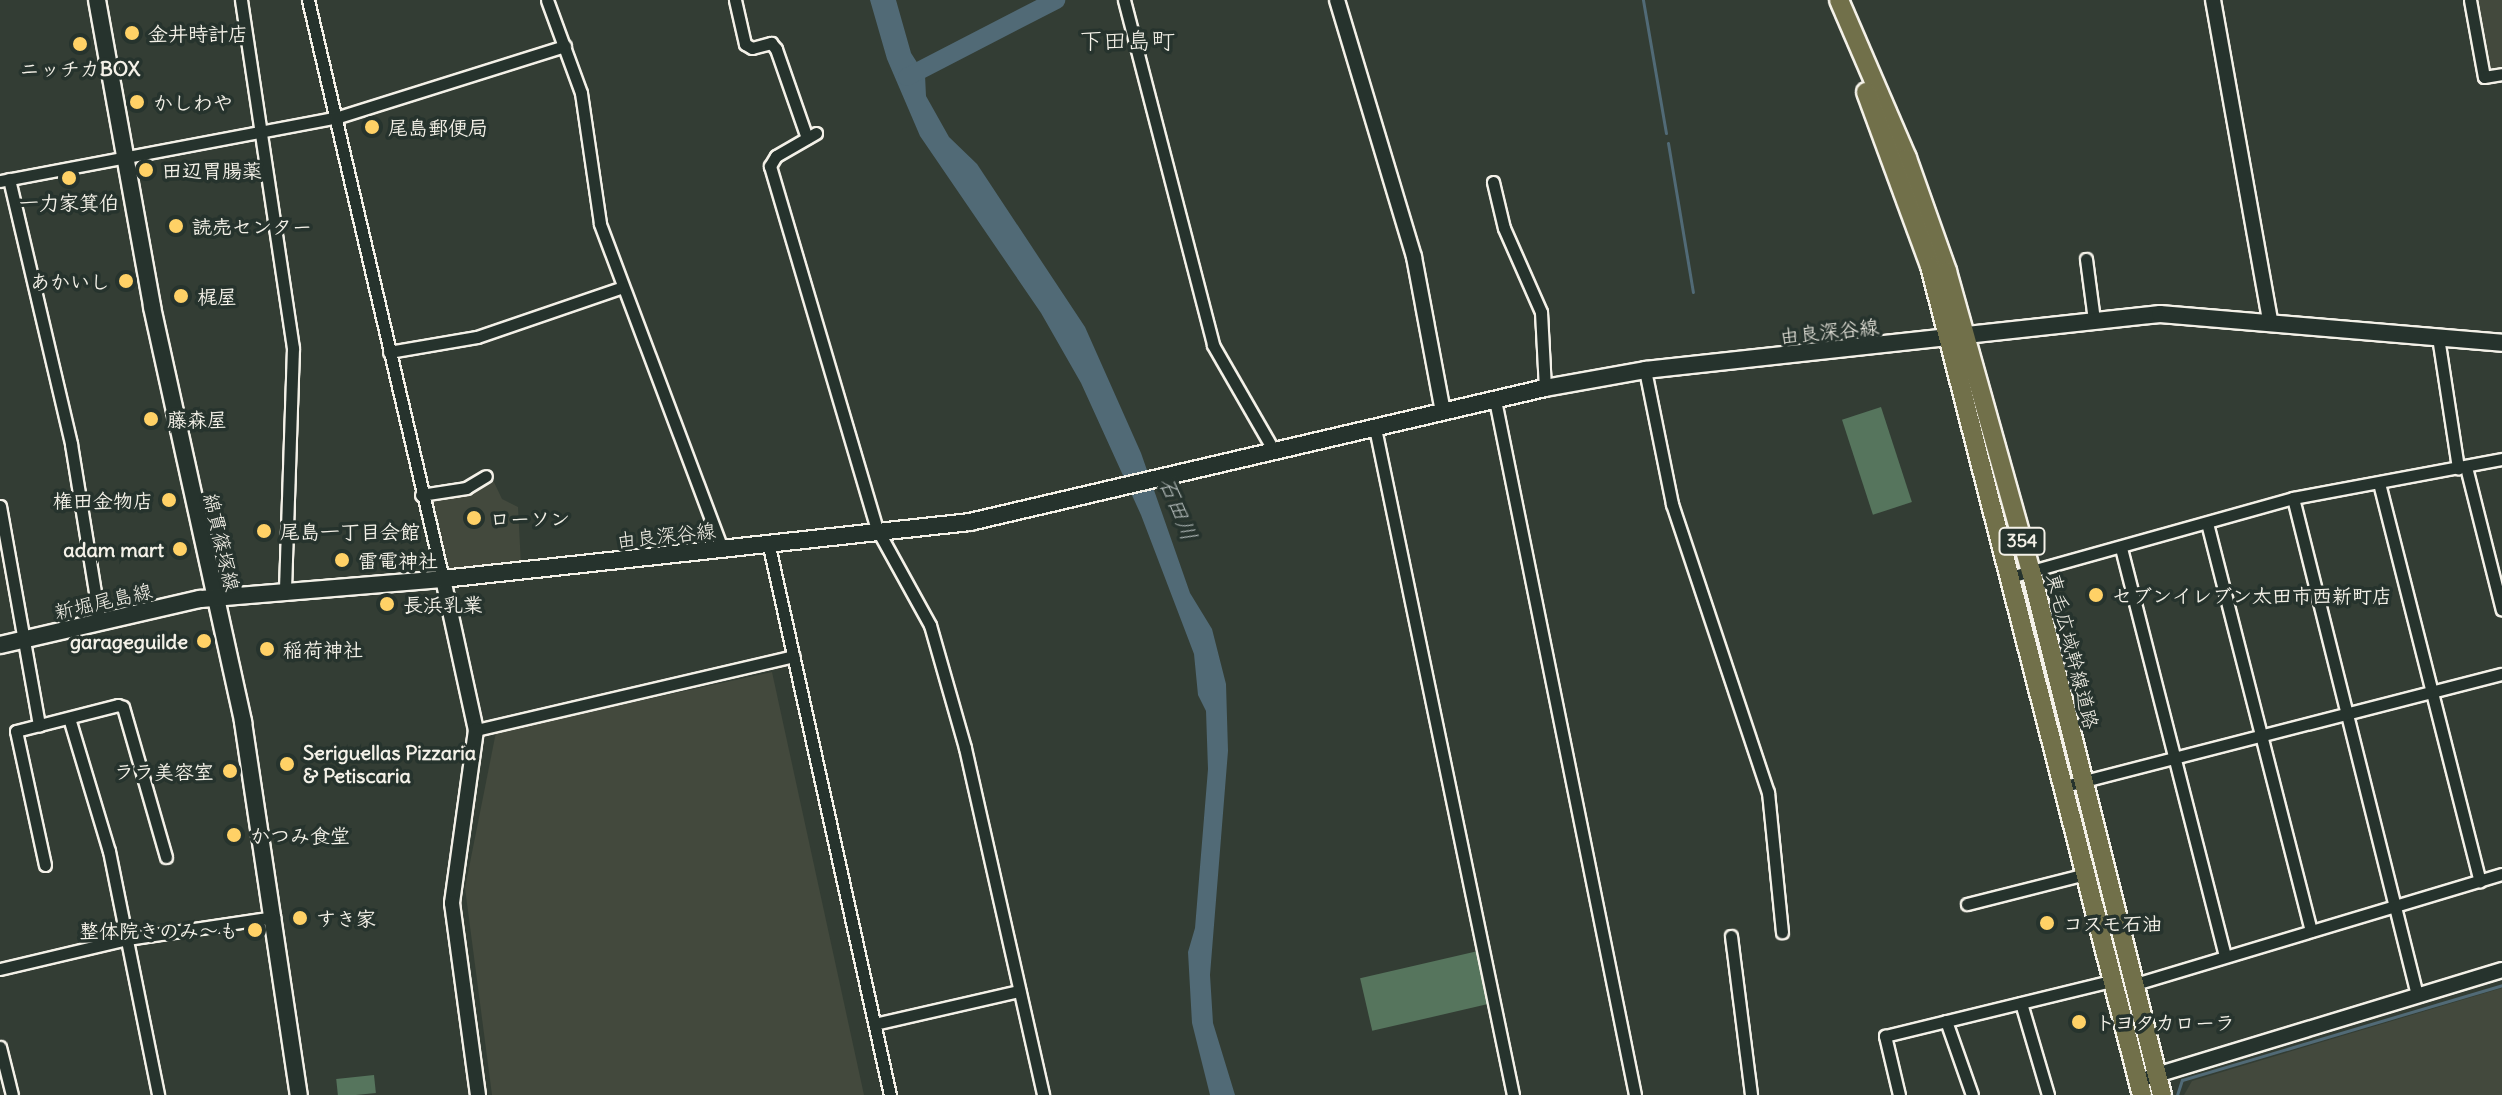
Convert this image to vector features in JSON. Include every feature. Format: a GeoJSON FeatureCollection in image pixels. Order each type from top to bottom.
{"type":"FeatureCollection","features":[{"type":"Feature","properties":{"kind":"highway","name":"東毛広域幹線道路"},"geometry":{"type":"LineString","coordinates":[[1825,0],[1894,161],[1956,338],[2031,571],[2132,985],[2145,1084]]}},
{"type":"Feature","properties":{"kind":"highway","name":"東毛広域幹線道路"},"geometry":{"type":"LineString","coordinates":[[1839,0],[1929,216],[2010,577],[2110,981],[2145,1084],[2162,1095]]}},
{"type":"Feature","properties":{"kind":"main road","name":"綿貫篠塚線"},"geometry":{"type":"LineString","coordinates":[[97,0],[123,158],[243,722],[299,1095]]}},
{"type":"Feature","properties":{"kind":"main road","name":"由良深谷線"},"geometry":{"type":"LineString","coordinates":[[215,601],[880,535],[970,522],[1545,388],[1645,370],[2160,314],[2502,343]]}},
{"type":"Feature","properties":{"kind":"main road","name":"新堀尾島線"},"geometry":{"type":"LineString","coordinates":[[0,645],[200,599],[215,601]]}},
{"type":"Feature","properties":{"kind":"street"},"geometry":{"type":"LineString","coordinates":[[241,0],[293,348],[285,594]]}},
{"type":"Feature","properties":{"kind":"street"},"geometry":{"type":"LineString","coordinates":[[308,0],[476,730],[452,903],[478,1095]]}},
{"type":"Feature","properties":{"kind":"street"},"geometry":{"type":"LineString","coordinates":[[547,0],[581,93],[595,206],[722,549]]}},
{"type":"Feature","properties":{"kind":"street"},"geometry":{"type":"LineString","coordinates":[[735,0],[748,47],[771,43],[776,49],[812,135],[776,156],[770,166],[880,535],[930,625],[965,748],[1042,1095]]}},
{"type":"Feature","properties":{"kind":"street"},"geometry":{"type":"LineString","coordinates":[[1124,0],[1213,345],[1274,451]]}},
{"type":"Feature","properties":{"kind":"street"},"geometry":{"type":"LineString","coordinates":[[1337,0],[1414,257],[1443,412]]}},
{"type":"Feature","properties":{"kind":"street"},"geometry":{"type":"LineString","coordinates":[[2213,0],[2270,321]]}},
{"type":"Feature","properties":{"kind":"street"},"geometry":{"type":"LineString","coordinates":[[2470,0],[2484,77],[2502,74]]}},
{"type":"Feature","properties":{"kind":"street"},"geometry":{"type":"LineString","coordinates":[[100,623],[71,444],[4,180],[335,118],[565,46]]}},
{"type":"Feature","properties":{"kind":"street"},"geometry":{"type":"LineString","coordinates":[[1493,182],[1504,228],[1541,312],[1545,388]]}},
{"type":"Feature","properties":{"kind":"street"},"geometry":{"type":"LineString","coordinates":[[2086,259],[2094,320]]}},
{"type":"Feature","properties":{"kind":"street"},"geometry":{"type":"LineString","coordinates":[[389,352],[477,337],[623,287]]}},
{"type":"Feature","properties":{"kind":"street"},"geometry":{"type":"LineString","coordinates":[[2438,337],[2462,468],[2502,610]]}},
{"type":"Feature","properties":{"kind":"street"},"geometry":{"type":"LineString","coordinates":[[1645,370],[1672,504],[1768,792],[1782,932]]}},
{"type":"Feature","properties":{"kind":"street"},"geometry":{"type":"LineString","coordinates":[[1495,400],[1635,1095]]}},
{"type":"Feature","properties":{"kind":"street"},"geometry":{"type":"LineString","coordinates":[[1375,428],[1513,1095]]}},
{"type":"Feature","properties":{"kind":"street"},"geometry":{"type":"LineString","coordinates":[[2010,577],[2293,498],[2502,459]]}},
{"type":"Feature","properties":{"kind":"street"},"geometry":{"type":"LineString","coordinates":[[421,495],[466,488],[486,476]]}},
{"type":"Feature","properties":{"kind":"street"},"geometry":{"type":"LineString","coordinates":[[2379,483],[2480,881]]}},
{"type":"Feature","properties":{"kind":"street"},"geometry":{"type":"LineString","coordinates":[[2293,498],[2417,995]]}},
{"type":"Feature","properties":{"kind":"street"},"geometry":{"type":"LineString","coordinates":[[0,506],[21,640],[39,726]]}},
{"type":"Feature","properties":{"kind":"street"},"geometry":{"type":"LineString","coordinates":[[2207,523],[2311,931]]}},
{"type":"Feature","properties":{"kind":"street"},"geometry":{"type":"LineString","coordinates":[[769,546],[890,1095]]}},
{"type":"Feature","properties":{"kind":"street"},"geometry":{"type":"LineString","coordinates":[[2121,548],[2225,956]]}},
{"type":"Feature","properties":{"kind":"street"},"geometry":{"type":"LineString","coordinates":[[476,730],[793,656]]}},
{"type":"Feature","properties":{"kind":"street"},"geometry":{"type":"LineString","coordinates":[[2061,787],[2082,777],[2502,674]]}},
{"type":"Feature","properties":{"kind":"street"},"geometry":{"type":"LineString","coordinates":[[45,865],[16,731],[123,707],[166,857]]}},
{"type":"Feature","properties":{"kind":"street"},"geometry":{"type":"LineString","coordinates":[[69,718],[109,851],[158,1095]]}},
{"type":"Feature","properties":{"kind":"street"},"geometry":{"type":"LineString","coordinates":[[2132,985],[2502,874]]}},
{"type":"Feature","properties":{"kind":"street"},"geometry":{"type":"LineString","coordinates":[[1967,904],[2082,875]]}},
{"type":"Feature","properties":{"kind":"street"},"geometry":{"type":"LineString","coordinates":[[0,969],[127,939],[274,917]]}},
{"type":"Feature","properties":{"kind":"street"},"geometry":{"type":"LineString","coordinates":[[1731,936],[1751,1095]]}},
{"type":"Feature","properties":{"kind":"street"},"geometry":{"type":"LineString","coordinates":[[2145,1084],[2502,970]]}},
{"type":"Feature","properties":{"kind":"street"},"geometry":{"type":"LineString","coordinates":[[1899,1095],[1885,1036],[2110,981]]}},
{"type":"Feature","properties":{"kind":"street"},"geometry":{"type":"LineString","coordinates":[[875,1024],[1019,991]]}},
{"type":"Feature","properties":{"kind":"street"},"geometry":{"type":"LineString","coordinates":[[2021,1003],[2048,1095]]}},
{"type":"Feature","properties":{"kind":"street"},"geometry":{"type":"LineString","coordinates":[[1946,1021],[1972,1095]]}},
{"type":"Feature","properties":{"kind":"street"},"geometry":{"type":"LineString","coordinates":[[0,1047],[12,1095]]}},
{"type":"Feature","properties":{"kind":"shaded area"},"geometry":{"type":"Polygon","coordinates":[[[2473,0],[2502,0],[2502,70],[2486,73],[2473,0]]]}},
{"type":"Feature","properties":{"kind":"shaded area","name":"ローソン"},"geometry":{"type":"Polygon","coordinates":[[[492,478],[502,499],[518,507],[521,565],[447,573],[426,498],[469,490],[492,478]]]}},
{"type":"Feature","properties":{"kind":"shaded area"},"geometry":{"type":"Polygon","coordinates":[[[772,672],[864,1095],[492,1095],[465,888],[496,732],[772,672]]]}},
{"type":"Feature","properties":{"kind":"shaded area"},"geometry":{"type":"Polygon","coordinates":[[[2502,988],[2502,1095],[2184,1095],[2192,1081],[2502,988]]]}},
{"type":"Feature","properties":{"kind":"green space"},"geometry":{"type":"Polygon","coordinates":[[[1881,407],[1912,502],[1873,515],[1842,420],[1881,407]]]}},
{"type":"Feature","properties":{"kind":"green space"},"geometry":{"type":"Polygon","coordinates":[[[1478,951],[1490,1004],[1372,1031],[1360,978],[1478,951]]]}},
{"type":"Feature","properties":{"kind":"green space"},"geometry":{"type":"Polygon","coordinates":[[[374,1075],[376,1093],[338,1095],[336,1079],[374,1075]]]}},
{"type":"Feature","properties":{"kind":"water"},"geometry":{"type":"Polygon","coordinates":[[[870,0],[896,0],[911,53],[925,75],[926,96],[949,137],[977,164],[1085,327],[1141,453],[1190,593],[1212,629],[1226,684],[1228,751],[1210,975],[1213,1023],[1235,1095],[1210,1095],[1192,1023],[1188,952],[1195,928],[1208,769],[1206,711],[1198,695],[1194,654],[1141,515],[1081,383],[1041,313],[920,136],[887,59],[870,0]]]}},
{"type":"Feature","properties":{"kind":"waterway"},"geometry":{"type":"LineString","coordinates":[[907,77],[1056,0]]}},
{"type":"Feature","properties":{"kind":"waterway"},"geometry":{"type":"LineString","coordinates":[[1643,0],[1666,133]]}},
{"type":"Feature","properties":{"kind":"waterway"},"geometry":{"type":"LineString","coordinates":[[1668,143],[1693,292]]}},
{"type":"Feature","properties":{"kind":"waterway"},"geometry":{"type":"LineString","coordinates":[[2177,1095],[2182,1080],[2502,985]]}},
{"type":"Feature","properties":{"kind":"place","name":"金井時計店"},"geometry":{"type":"Point","coordinates":[132,33]}},
{"type":"Feature","properties":{"kind":"place","name":"ニッチカBOX"},"geometry":{"type":"Point","coordinates":[80,44]}},
{"type":"Feature","properties":{"kind":"place","name":"かしわや"},"geometry":{"type":"Point","coordinates":[137,102]}},
{"type":"Feature","properties":{"kind":"place","name":"尾島郵便局"},"geometry":{"type":"Point","coordinates":[372,127]}},
{"type":"Feature","properties":{"kind":"place","name":"田辺胃腸薬"},"geometry":{"type":"Point","coordinates":[146,170]}},
{"type":"Feature","properties":{"kind":"place","name":"一力家箕伯"},"geometry":{"type":"Point","coordinates":[69,178]}},
{"type":"Feature","properties":{"kind":"place","name":"読売センター"},"geometry":{"type":"Point","coordinates":[176,226]}},
{"type":"Feature","properties":{"kind":"place","name":"あかいし"},"geometry":{"type":"Point","coordinates":[126,281]}},
{"type":"Feature","properties":{"kind":"place","name":"梶屋"},"geometry":{"type":"Point","coordinates":[181,296]}},
{"type":"Feature","properties":{"kind":"place","name":"藤森屋"},"geometry":{"type":"Point","coordinates":[151,419]}},
{"type":"Feature","properties":{"kind":"place","name":"権田金物店"},"geometry":{"type":"Point","coordinates":[169,500]}},
{"type":"Feature","properties":{"kind":"place","name":"ローソン"},"geometry":{"type":"Point","coordinates":[474,518]}},
{"type":"Feature","properties":{"kind":"place","name":"尾島一丁目会館"},"geometry":{"type":"Point","coordinates":[264,531]}},
{"type":"Feature","properties":{"kind":"place","name":"adam mart"},"geometry":{"type":"Point","coordinates":[180,549]}},
{"type":"Feature","properties":{"kind":"place","name":"雷電神社"},"geometry":{"type":"Point","coordinates":[342,560]}},
{"type":"Feature","properties":{"kind":"place","name":"セブンイレブン太田市西新町店"},"geometry":{"type":"Point","coordinates":[2096,595]}},
{"type":"Feature","properties":{"kind":"place","name":"長浜乳業"},"geometry":{"type":"Point","coordinates":[387,604]}},
{"type":"Feature","properties":{"kind":"place","name":"garageguilde"},"geometry":{"type":"Point","coordinates":[204,641]}},
{"type":"Feature","properties":{"kind":"place","name":"稲荷神社"},"geometry":{"type":"Point","coordinates":[267,649]}},
{"type":"Feature","properties":{"kind":"place","name":"Seriguellas Pizzaria & Petiscaria"},"geometry":{"type":"Point","coordinates":[287,764]}},
{"type":"Feature","properties":{"kind":"place","name":"ララ美容室"},"geometry":{"type":"Point","coordinates":[230,771]}},
{"type":"Feature","properties":{"kind":"place","name":"かつみ食堂"},"geometry":{"type":"Point","coordinates":[234,835]}},
{"type":"Feature","properties":{"kind":"place","name":"すき家"},"geometry":{"type":"Point","coordinates":[300,918]}},
{"type":"Feature","properties":{"kind":"place","name":"コスモ石油"},"geometry":{"type":"Point","coordinates":[2047,923]}},
{"type":"Feature","properties":{"kind":"place","name":"整体院きのみ〜も"},"geometry":{"type":"Point","coordinates":[255,930]}},
{"type":"Feature","properties":{"kind":"place","name":"トヨタカローラ"},"geometry":{"type":"Point","coordinates":[2079,1022]}},
{"type":"Feature","properties":{"kind":"district","name":"下田島町"},"geometry":{"type":"Point","coordinates":[1127,41]}},
{"type":"Feature","properties":{"kind":"water label","name":"石田川"},"geometry":{"type":"Point","coordinates":[1178,509]}}]}
